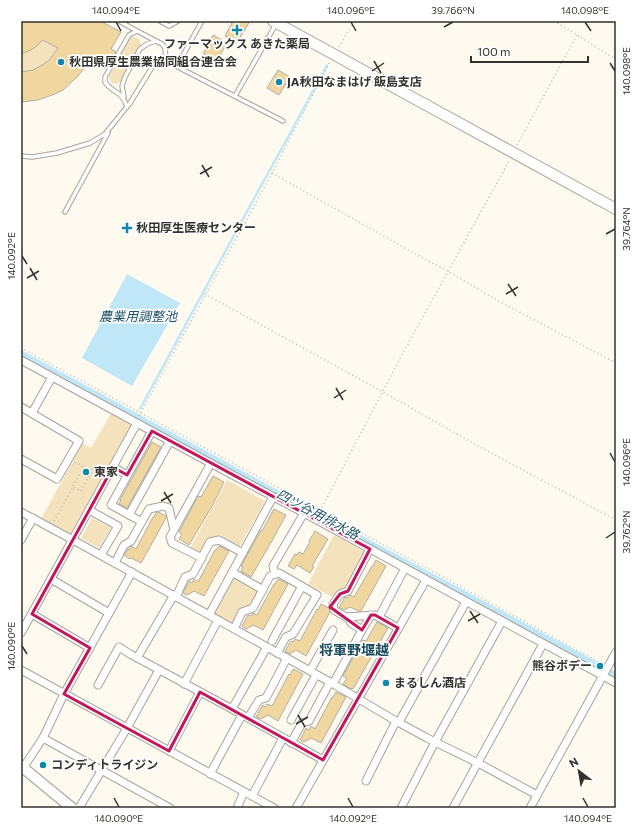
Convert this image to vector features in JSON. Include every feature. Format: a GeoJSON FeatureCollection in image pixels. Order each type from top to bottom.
{"type":"FeatureCollection","features":[{"type":"Feature","properties":{"kind":"street"},"geometry":{"type":"LineString","coordinates":[[275,22],[616,209]]}},
{"type":"Feature","properties":{"kind":"street"},"geometry":{"type":"LineString","coordinates":[[21,360],[304,512],[616,683]]}},
{"type":"Feature","properties":{"kind":"street"},"geometry":{"type":"LineString","coordinates":[[32,413],[52,377]]}},
{"type":"Feature","properties":{"kind":"street"},"geometry":{"type":"LineString","coordinates":[[21,407],[79,441],[57,479],[21,459]]}},
{"type":"Feature","properties":{"kind":"street"},"geometry":{"type":"LineString","coordinates":[[21,633],[137,423]]}},
{"type":"Feature","properties":{"kind":"street"},"geometry":{"type":"LineString","coordinates":[[142,522],[111,505],[152,431]]}},
{"type":"Feature","properties":{"kind":"street"},"geometry":{"type":"LineString","coordinates":[[129,515],[170,441]]}},
{"type":"Feature","properties":{"kind":"street"},"geometry":{"type":"LineString","coordinates":[[202,558],[172,543],[170,537],[211,463]]}},
{"type":"Feature","properties":{"kind":"street"},"geometry":{"type":"LineString","coordinates":[[113,467],[127,475]]}},
{"type":"Feature","properties":{"kind":"street"},"geometry":{"type":"LineString","coordinates":[[209,615],[274,497]]}},
{"type":"Feature","properties":{"kind":"street"},"geometry":{"type":"LineString","coordinates":[[114,563],[124,545],[131,542],[149,509],[163,506],[169,508],[174,530]]}},
{"type":"Feature","properties":{"kind":"street"},"geometry":{"type":"LineString","coordinates":[[89,510],[118,526],[101,555]]}},
{"type":"Feature","properties":{"kind":"street"},"geometry":{"type":"LineString","coordinates":[[21,512],[234,629],[270,644],[277,653],[398,722],[537,795]]}},
{"type":"Feature","properties":{"kind":"street"},"geometry":{"type":"LineString","coordinates":[[275,574],[273,566],[304,512]]}},
{"type":"Feature","properties":{"kind":"street"},"geometry":{"type":"LineString","coordinates":[[21,540],[33,518]]}},
{"type":"Feature","properties":{"kind":"street"},"geometry":{"type":"LineString","coordinates":[[137,658],[185,577],[193,574],[210,542],[219,540],[243,553]]}},
{"type":"Feature","properties":{"kind":"street"},"geometry":{"type":"LineString","coordinates":[[362,630],[351,623],[349,619],[334,610],[333,604],[340,594],[348,591],[370,549]]}},
{"type":"Feature","properties":{"kind":"street"},"geometry":{"type":"LineString","coordinates":[[379,617],[405,568]]}},
{"type":"Feature","properties":{"kind":"street"},"geometry":{"type":"LineString","coordinates":[[72,808],[22,767],[42,738],[64,694],[132,572]]}},
{"type":"Feature","properties":{"kind":"street"},"geometry":{"type":"LineString","coordinates":[[232,572],[263,590]]}},
{"type":"Feature","properties":{"kind":"street"},"geometry":{"type":"LineString","coordinates":[[234,629],[242,612],[253,608],[270,576],[279,573],[317,595],[293,634],[286,637],[277,653]]}},
{"type":"Feature","properties":{"kind":"street"},"geometry":{"type":"LineString","coordinates":[[51,579],[109,613]]}},
{"type":"Feature","properties":{"kind":"street"},"geometry":{"type":"LineString","coordinates":[[296,808],[426,580]]}},
{"type":"Feature","properties":{"kind":"street"},"geometry":{"type":"LineString","coordinates":[[232,709],[302,586]]}},
{"type":"Feature","properties":{"kind":"street"},"geometry":{"type":"LineString","coordinates":[[366,781],[466,602]]}},
{"type":"Feature","properties":{"kind":"street"},"geometry":{"type":"LineString","coordinates":[[32,614],[90,648]]}},
{"type":"Feature","properties":{"kind":"street"},"geometry":{"type":"LineString","coordinates":[[291,743],[302,723],[309,721],[371,615]]}},
{"type":"Feature","properties":{"kind":"street"},"geometry":{"type":"LineString","coordinates":[[346,617],[375,615],[398,628]]}},
{"type":"Feature","properties":{"kind":"street"},"geometry":{"type":"LineString","coordinates":[[184,684],[218,620]]}},
{"type":"Feature","properties":{"kind":"street"},"geometry":{"type":"LineString","coordinates":[[401,808],[435,742],[502,621]]}},
{"type":"Feature","properties":{"kind":"street"},"geometry":{"type":"LineString","coordinates":[[291,720],[333,630]]}},
{"type":"Feature","properties":{"kind":"street"},"geometry":{"type":"LineString","coordinates":[[453,808],[543,644]]}},
{"type":"Feature","properties":{"kind":"street"},"geometry":{"type":"LineString","coordinates":[[98,685],[119,647],[323,760]]}},
{"type":"Feature","properties":{"kind":"street"},"geometry":{"type":"LineString","coordinates":[[530,808],[603,675],[611,665],[616,652]]}},
{"type":"Feature","properties":{"kind":"street"},"geometry":{"type":"LineString","coordinates":[[210,774],[245,717],[258,700],[266,698],[287,658]]}},
{"type":"Feature","properties":{"kind":"street"},"geometry":{"type":"LineString","coordinates":[[21,670],[274,808]]}},
{"type":"Feature","properties":{"kind":"street"},"geometry":{"type":"LineString","coordinates":[[79,808],[127,728],[159,670]]}},
{"type":"Feature","properties":{"kind":"street"},"geometry":{"type":"LineString","coordinates":[[169,751],[200,692]]}},
{"type":"Feature","properties":{"kind":"street"},"geometry":{"type":"LineString","coordinates":[[42,738],[170,808]]}},
{"type":"Feature","properties":{"kind":"street"},"geometry":{"type":"LineString","coordinates":[[252,796],[283,738]]}},
{"type":"Feature","properties":{"kind":"street"},"geometry":{"type":"LineString","coordinates":[[237,808],[244,792]]}},
{"type":"Feature","properties":{"kind":"lane"},"geometry":{"type":"LineString","coordinates":[[120,21],[162,44],[165,48],[166,61]]}},
{"type":"Feature","properties":{"kind":"lane"},"geometry":{"type":"LineString","coordinates":[[160,21],[169,26],[178,21]]}},
{"type":"Feature","properties":{"kind":"lane"},"geometry":{"type":"LineString","coordinates":[[177,66],[202,21]]}},
{"type":"Feature","properties":{"kind":"lane"},"geometry":{"type":"LineString","coordinates":[[235,96],[275,22]]}},
{"type":"Feature","properties":{"kind":"lane"},"geometry":{"type":"LineString","coordinates":[[124,98],[118,92],[108,87],[104,82],[105,77],[129,35],[137,31]]}},
{"type":"Feature","properties":{"kind":"lane"},"geometry":{"type":"LineString","coordinates":[[127,107],[122,86],[125,77],[140,49],[147,44],[156,41]]}},
{"type":"Feature","properties":{"kind":"lane"},"geometry":{"type":"LineString","coordinates":[[21,156],[32,157],[57,153],[90,143],[105,134],[127,107],[154,64],[160,61],[166,61],[177,66],[283,121]]}},
{"type":"Feature","properties":{"kind":"lane"},"geometry":{"type":"LineString","coordinates":[[65,212],[113,124]]}},
{"type":"Feature","properties":{"kind":"path"},"geometry":{"type":"LineString","coordinates":[[141,413],[272,173],[334,54],[354,21]]}},
{"type":"Feature","properties":{"kind":"path"},"geometry":{"type":"LineString","coordinates":[[554,21],[616,59]]}},
{"type":"Feature","properties":{"kind":"path"},"geometry":{"type":"LineString","coordinates":[[320,511],[403,354],[577,35]]}},
{"type":"Feature","properties":{"kind":"path"},"geometry":{"type":"LineString","coordinates":[[272,173],[448,271],[493,298],[616,363]]}},
{"type":"Feature","properties":{"kind":"path"},"geometry":{"type":"LineString","coordinates":[[205,294],[482,448],[616,520]]}},
{"type":"Feature","properties":{"kind":"path"},"geometry":{"type":"LineString","coordinates":[[21,348],[320,511],[611,665]]}},
{"type":"Feature","properties":{"kind":"path"},"geometry":{"type":"LineString","coordinates":[[52,525],[73,486],[85,468],[69,459]]}},
{"type":"Feature","properties":{"kind":"path"},"geometry":{"type":"LineString","coordinates":[[73,486],[81,491],[94,467]]}},
{"type":"Feature","properties":{"kind":"highlighted area"},"geometry":{"type":"Polygon","coordinates":[[[152,431],[370,549],[348,591],[340,594],[330,607],[362,630],[371,615],[375,615],[398,628],[323,760],[200,692],[169,751],[64,694],[90,648],[32,614],[113,467],[127,475],[152,431]]]}},
{"type":"Feature","properties":{"kind":"shaded area"},"geometry":{"type":"Polygon","coordinates":[[[132,37],[138,38],[141,43],[140,47],[121,82],[116,84],[112,83],[109,76],[129,39],[132,37]]]}},
{"type":"Feature","properties":{"kind":"shaded area"},"geometry":{"type":"Polygon","coordinates":[[[42,40],[58,48],[38,67],[21,72],[21,54],[33,49],[42,40]]]}},
{"type":"Feature","properties":{"kind":"shaded area"},"geometry":{"type":"Polygon","coordinates":[[[112,412],[132,423],[70,535],[41,519],[83,443],[91,448],[112,412]]]}},
{"type":"Feature","properties":{"kind":"shaded area"},"geometry":{"type":"Polygon","coordinates":[[[227,480],[265,501],[240,546],[220,535],[207,540],[200,553],[190,548],[227,480]]]}},
{"type":"Feature","properties":{"kind":"shaded area"},"geometry":{"type":"Polygon","coordinates":[[[92,518],[111,528],[99,548],[81,538],[92,518]]]}},
{"type":"Feature","properties":{"kind":"shaded area"},"geometry":{"type":"Polygon","coordinates":[[[334,535],[365,552],[345,588],[338,590],[334,598],[308,584],[334,535]]]}},
{"type":"Feature","properties":{"kind":"shaded area"},"geometry":{"type":"Polygon","coordinates":[[[233,577],[258,590],[250,605],[240,609],[233,624],[214,614],[233,577]]]}},
{"type":"Feature","properties":{"kind":"water","name":"農業用調整池"},"geometry":{"type":"Polygon","coordinates":[[[127,274],[180,303],[132,386],[82,358],[127,274]]]}},
{"type":"Feature","properties":{"kind":"water","name":"四ツ谷用排水路"},"geometry":{"type":"Polygon","coordinates":[[[21,350],[616,672],[616,680],[21,356],[21,350]]]}},
{"type":"Feature","properties":{"kind":"building","name":"秋田県厚生農業協同組合連合会"},"geometry":{"type":"Polygon","coordinates":[[[21,21],[100,21],[121,32],[111,49],[116,52],[106,69],[91,60],[77,77],[63,90],[38,100],[22,102],[21,72],[33,70],[42,65],[49,60],[58,48],[42,40],[31,50],[21,54],[21,21]]]}},
{"type":"Feature","properties":{"kind":"building"},"geometry":{"type":"Polygon","coordinates":[[[233,21],[250,21],[237,43],[225,36],[233,21]]]}},
{"type":"Feature","properties":{"kind":"building"},"geometry":{"type":"Polygon","coordinates":[[[213,35],[227,43],[217,61],[203,54],[213,35]]]}},
{"type":"Feature","properties":{"kind":"building","name":"JA秋田なまはげ 飯島支店"},"geometry":{"type":"Polygon","coordinates":[[[278,70],[290,77],[279,95],[267,88],[278,70]]]}},
{"type":"Feature","properties":{"kind":"building"},"geometry":{"type":"Polygon","coordinates":[[[152,442],[161,447],[127,508],[119,504],[120,500],[152,442]]]}},
{"type":"Feature","properties":{"kind":"building"},"geometry":{"type":"Polygon","coordinates":[[[213,476],[224,482],[189,545],[179,539],[182,534],[179,532],[198,496],[201,497],[213,476]]]}},
{"type":"Feature","properties":{"kind":"building"},"geometry":{"type":"Polygon","coordinates":[[[274,509],[286,515],[251,577],[241,571],[243,567],[241,566],[274,509]]]}},
{"type":"Feature","properties":{"kind":"building"},"geometry":{"type":"Polygon","coordinates":[[[158,512],[166,516],[166,518],[141,563],[124,555],[131,546],[136,549],[153,517],[158,512]]]}},
{"type":"Feature","properties":{"kind":"building"},"geometry":{"type":"Polygon","coordinates":[[[315,531],[328,539],[312,566],[314,567],[310,573],[297,565],[294,569],[288,566],[295,554],[297,555],[299,552],[303,554],[315,531]]]}},
{"type":"Feature","properties":{"kind":"building"},"geometry":{"type":"Polygon","coordinates":[[[219,546],[229,551],[204,596],[194,591],[187,595],[183,593],[189,581],[192,583],[194,579],[198,582],[215,550],[219,546]]]}},
{"type":"Feature","properties":{"kind":"building"},"geometry":{"type":"Polygon","coordinates":[[[376,560],[386,566],[361,611],[350,607],[344,610],[339,607],[345,597],[348,598],[350,595],[354,597],[376,560]]]}},
{"type":"Feature","properties":{"kind":"building"},"geometry":{"type":"Polygon","coordinates":[[[278,579],[288,584],[263,630],[253,625],[246,629],[242,626],[248,615],[251,616],[253,613],[257,615],[278,579]]]}},
{"type":"Feature","properties":{"kind":"building"},"geometry":{"type":"Polygon","coordinates":[[[321,604],[329,608],[330,612],[306,656],[296,650],[290,654],[285,651],[291,641],[293,642],[295,639],[300,641],[321,604]]]}},
{"type":"Feature","properties":{"kind":"building"},"geometry":{"type":"Polygon","coordinates":[[[377,622],[388,628],[353,689],[351,689],[343,684],[347,678],[343,676],[363,640],[366,641],[377,622]]]}},
{"type":"Feature","properties":{"kind":"building"},"geometry":{"type":"Polygon","coordinates":[[[293,669],[303,674],[278,721],[268,715],[261,719],[256,717],[263,705],[265,707],[267,704],[272,706],[293,669]]]}},
{"type":"Feature","properties":{"kind":"building"},"geometry":{"type":"Polygon","coordinates":[[[336,692],[346,697],[321,743],[311,738],[304,742],[300,740],[306,728],[309,730],[311,726],[315,729],[336,692]]]}},
{"type":"Feature","properties":{"kind":"waterway"},"geometry":{"type":"LineString","coordinates":[[140,409],[327,65]]}},
{"type":"Feature","properties":{"kind":"place","name":"ファーマックス あきた薬局"},"geometry":{"type":"Point","coordinates":[237,30]}},
{"type":"Feature","properties":{"kind":"place","name":"秋田県厚生農業協同組合連合会"},"geometry":{"type":"Point","coordinates":[61,62]}},
{"type":"Feature","properties":{"kind":"place","name":"JA秋田なまはげ 飯島支店"},"geometry":{"type":"Point","coordinates":[279,82]}},
{"type":"Feature","properties":{"kind":"place","name":"秋田厚生医療センター"},"geometry":{"type":"Point","coordinates":[127,228]}},
{"type":"Feature","properties":{"kind":"place","name":"東家"},"geometry":{"type":"Point","coordinates":[86,472]}},
{"type":"Feature","properties":{"kind":"place","name":"熊谷ボデー"},"geometry":{"type":"Point","coordinates":[600,666]}},
{"type":"Feature","properties":{"kind":"place","name":"まるしん酒店"},"geometry":{"type":"Point","coordinates":[386,683]}},
{"type":"Feature","properties":{"kind":"place","name":"コンディトライジン"},"geometry":{"type":"Point","coordinates":[43,765]}},
{"type":"Feature","properties":{"kind":"district","name":"将軍野堰越"},"geometry":{"type":"Point","coordinates":[354,650]}}]}
